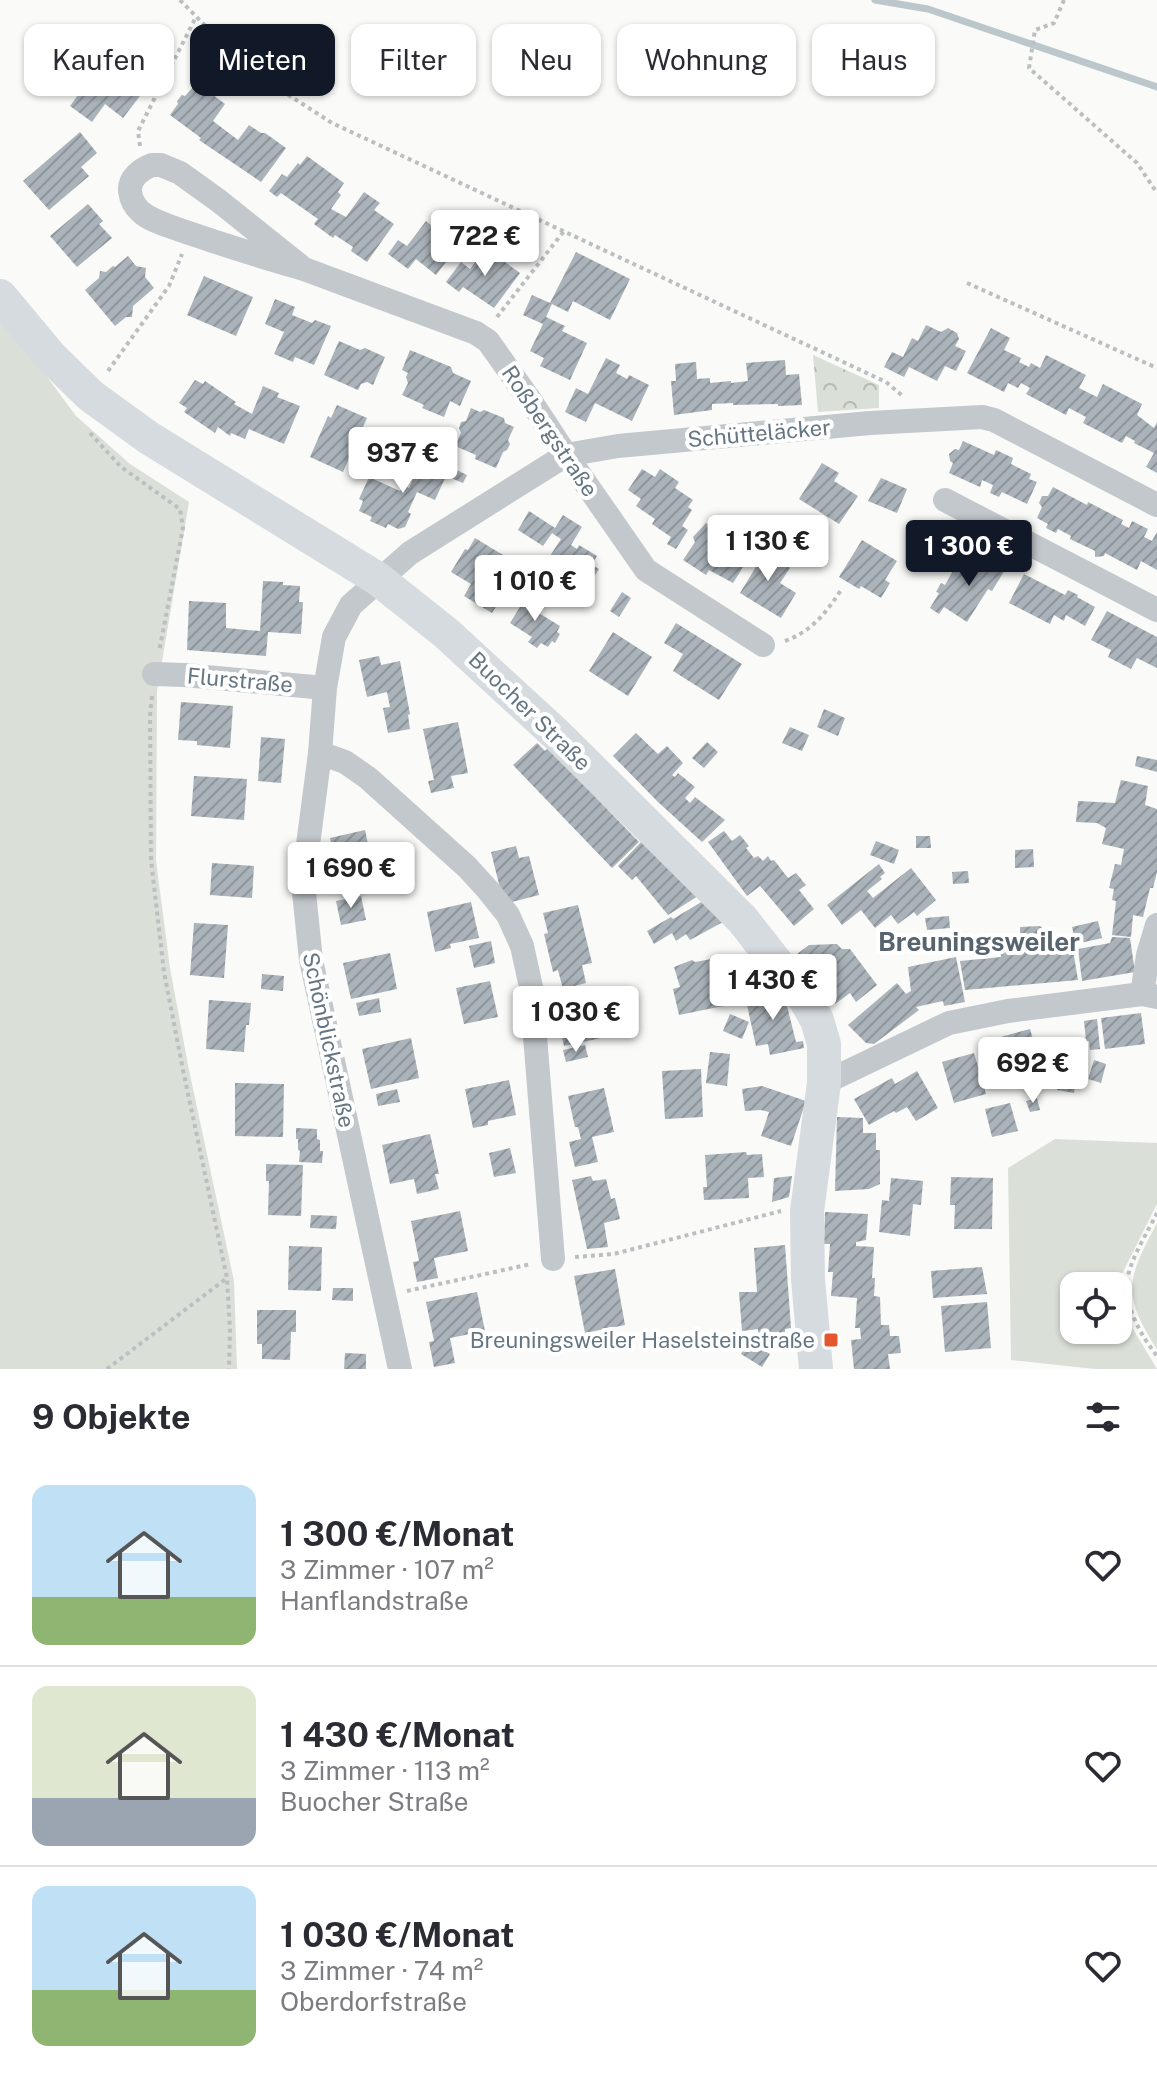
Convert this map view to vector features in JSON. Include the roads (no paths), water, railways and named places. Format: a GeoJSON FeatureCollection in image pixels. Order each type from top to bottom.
{"type":"FeatureCollection","features":[{"type":"Feature","properties":{"kind":"street","name":"Roßbergstraße"},"geometry":{"type":"LineString","coordinates":[[304,269],[180,173],[161,165],[152,165],[143,168],[129,186],[133,203],[142,213],[157,221],[304,269],[476,333],[488,341],[646,570],[763,645]]}},
{"type":"Feature","properties":{"kind":"street","name":"Buocher Straße"},"geometry":{"type":"LineString","coordinates":[[0,296],[51,357],[88,410],[149,438],[378,579],[498,678],[742,919],[805,999],[817,1020],[824,1044],[824,1083],[807,1211],[808,1279],[816,1369]]}},
{"type":"Feature","properties":{"kind":"street","name":"Schütteläcker"},"geometry":{"type":"LineString","coordinates":[[378,579],[410,553],[566,455],[633,444],[982,417],[994,420],[1157,505]]}},
{"type":"Feature","properties":{"kind":"street"},"geometry":{"type":"LineString","coordinates":[[945,500],[1157,610]]}},
{"type":"Feature","properties":{"kind":"street","name":"Schönblickstraße"},"geometry":{"type":"LineString","coordinates":[[378,579],[351,605],[334,637],[325,688],[303,883],[311,960],[400,1369]]}},
{"type":"Feature","properties":{"kind":"street","name":"Flurstraße"},"geometry":{"type":"LineString","coordinates":[[154,674],[325,688]]}},
{"type":"Feature","properties":{"kind":"street"},"geometry":{"type":"LineString","coordinates":[[320,753],[345,762],[368,778],[467,867],[508,915],[522,946],[531,987],[553,1259]]}},
{"type":"Feature","properties":{"kind":"street"},"geometry":{"type":"LineString","coordinates":[[824,1083],[949,1023],[1008,1011],[1150,995],[1148,955],[1157,925]]}},
{"type":"Feature","properties":{"kind":"waterway"},"geometry":{"type":"LineString","coordinates":[[875,0],[928,9],[1157,87]]}},
{"type":"Feature","properties":{"kind":"place","name":"Breuningsweiler Haselsteinstraße"},"geometry":{"type":"Point","coordinates":[831,1340]}},
{"type":"Feature","properties":{"kind":"district","name":"Breuningsweiler"},"geometry":{"type":"Point","coordinates":[979,941]}}]}
